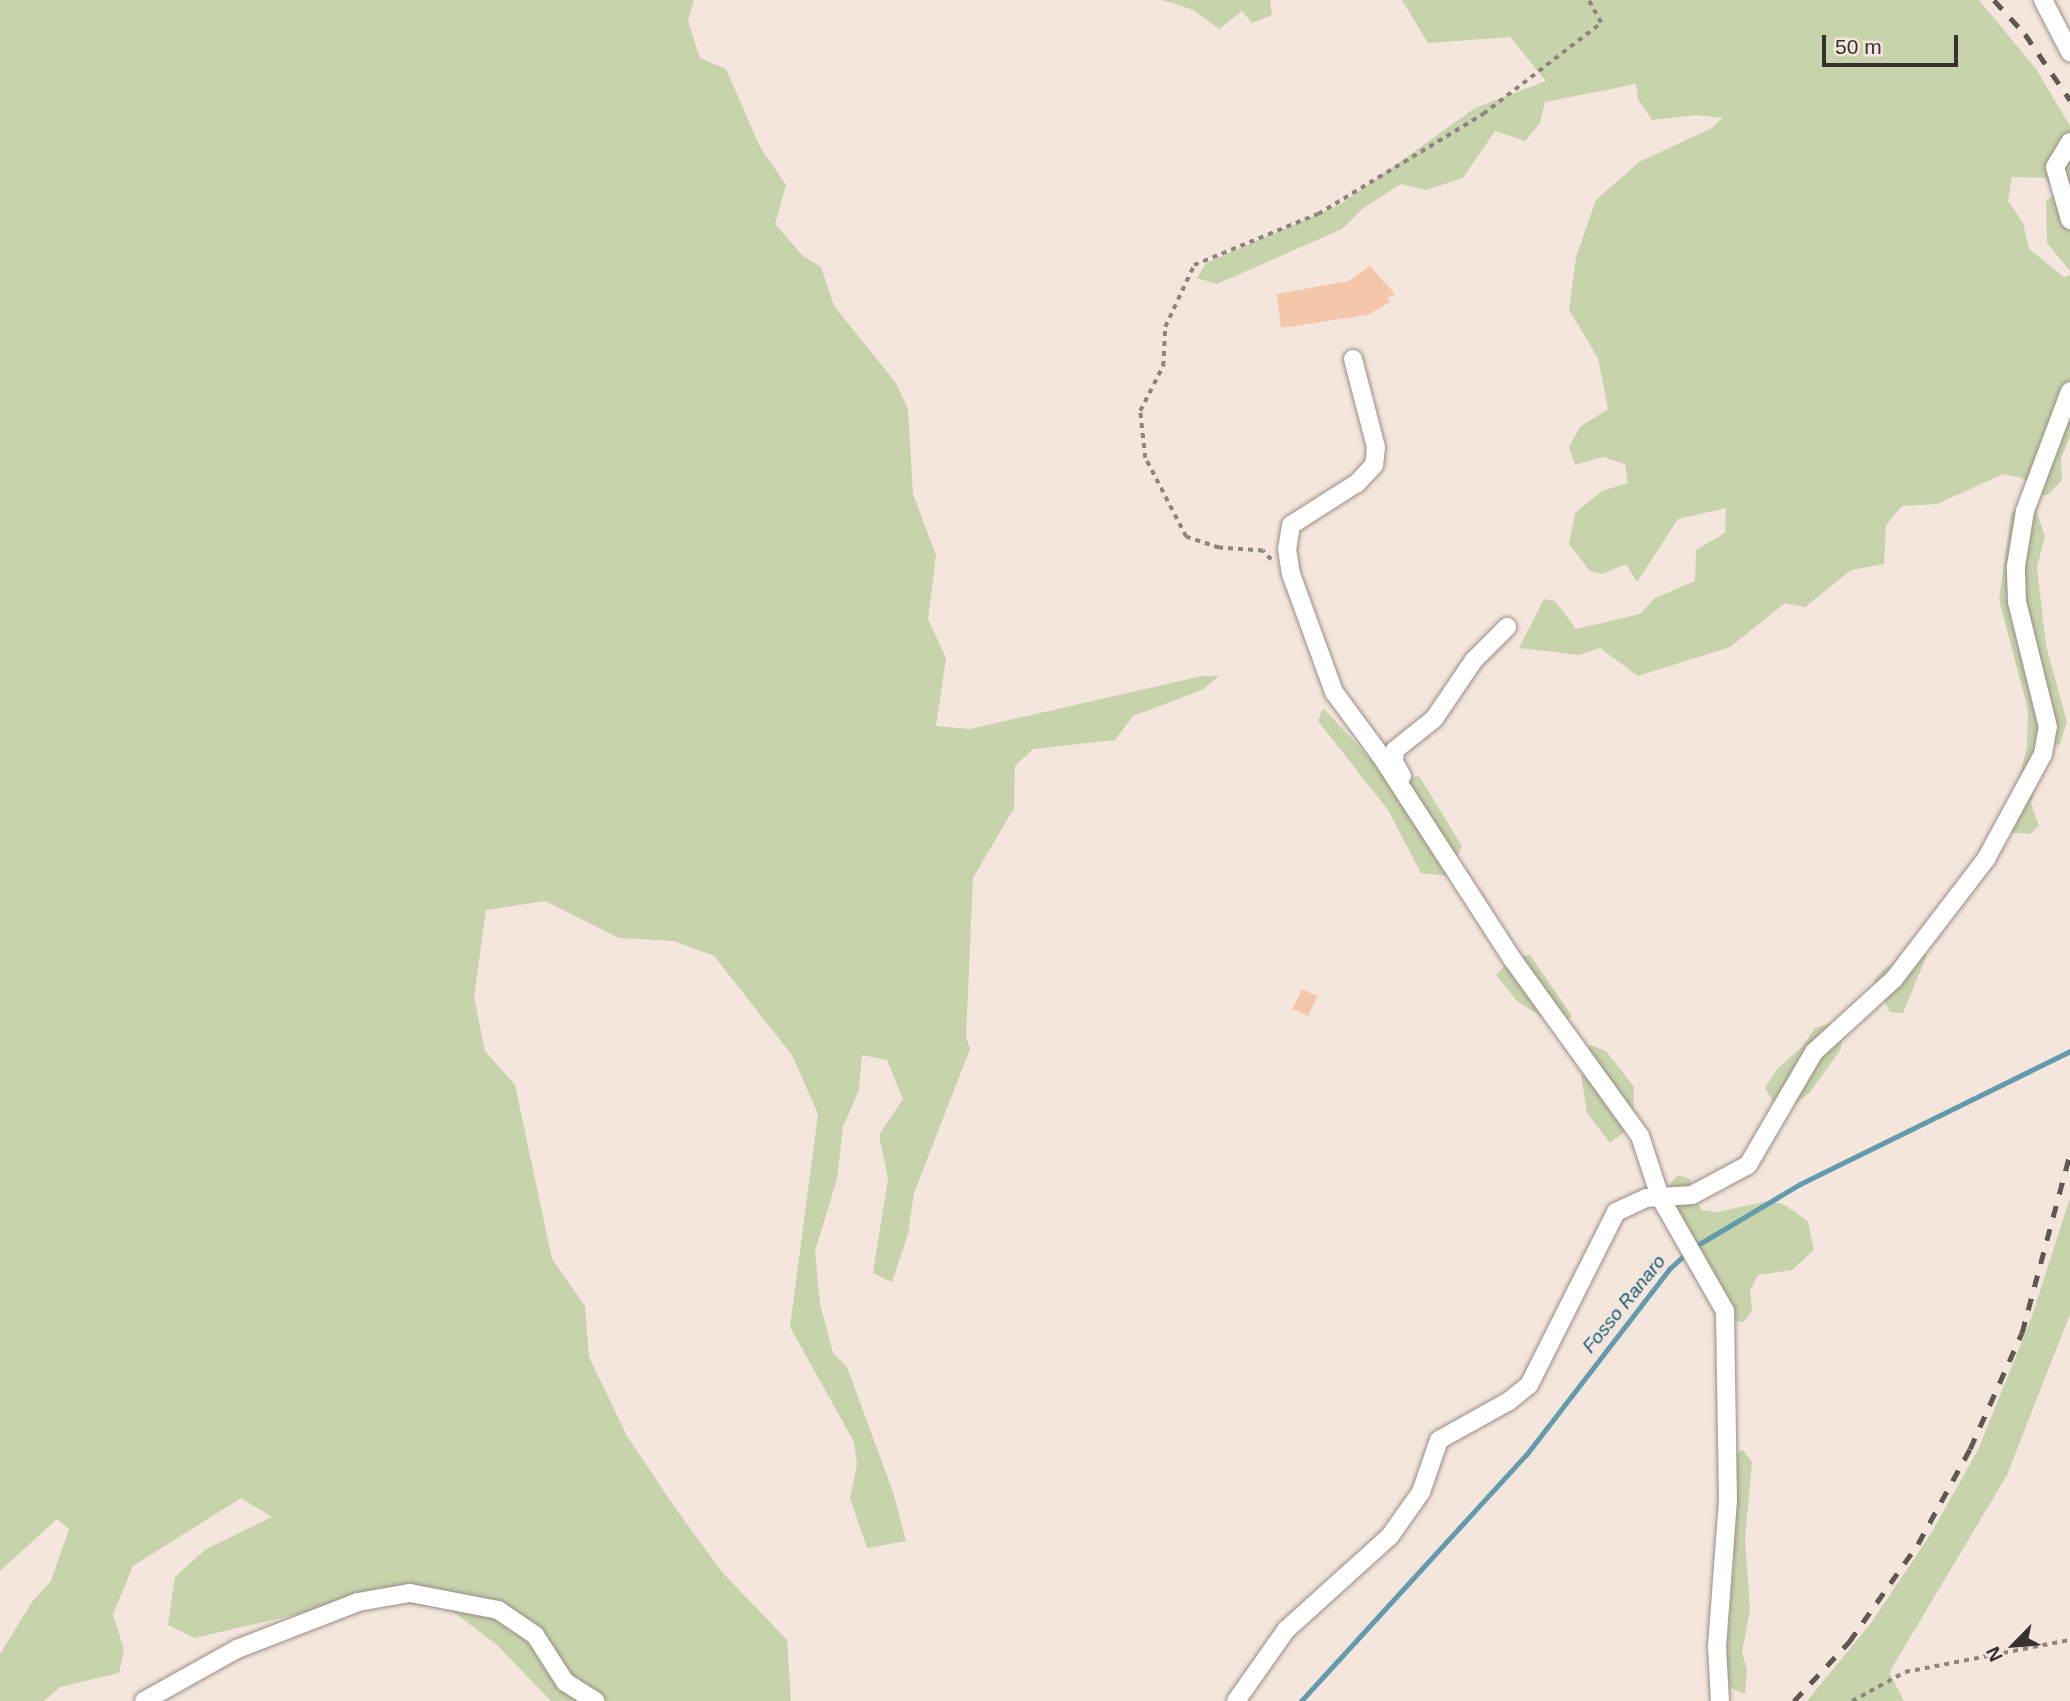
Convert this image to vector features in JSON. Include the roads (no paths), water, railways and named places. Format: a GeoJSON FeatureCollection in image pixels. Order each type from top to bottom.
{"type":"FeatureCollection","features":[{"type":"Feature","properties":{"kind":"street"},"geometry":{"type":"LineString","coordinates":[[2043,0],[2070,52]]}},
{"type":"Feature","properties":{"kind":"street"},"geometry":{"type":"LineString","coordinates":[[2070,142],[2055,167],[2070,220]]}},
{"type":"Feature","properties":{"kind":"street"},"geometry":{"type":"LineString","coordinates":[[1353,359],[1376,447],[1374,466],[1357,484],[1292,525],[1287,549],[1295,588],[1334,692],[1415,808],[1513,960],[1640,1136],[1660,1197],[1718,1295],[1726,1340],[1728,1500],[1717,1646],[1720,1701]]}},
{"type":"Feature","properties":{"kind":"street"},"geometry":{"type":"LineString","coordinates":[[1236,1701],[1286,1630],[1390,1536],[1421,1492],[1439,1440],[1509,1401],[1529,1385],[1616,1212],[1646,1198],[1692,1195],[1748,1166],[1765,1143],[1814,1052],[1894,979],[1986,859],[2043,754],[2049,727],[2017,602],[2016,566],[2025,510],[2070,391]]}},
{"type":"Feature","properties":{"kind":"street"},"geometry":{"type":"LineString","coordinates":[[1415,808],[1416,799],[1394,762],[1395,750],[1434,719],[1474,660],[1507,627]]}},
{"type":"Feature","properties":{"kind":"street"},"geometry":{"type":"LineString","coordinates":[[144,1701],[237,1649],[358,1602],[411,1593],[459,1599],[498,1610],[535,1635],[565,1682],[596,1701]]}},
{"type":"Feature","properties":{"kind":"waterway","name":"Fosso Ranaro"},"geometry":{"type":"LineString","coordinates":[[1694,1247],[1800,1184],[2070,1051]]}},
{"type":"Feature","properties":{"kind":"waterway","name":"Fosso Ranaro"},"geometry":{"type":"LineString","coordinates":[[1301,1701],[1526,1455],[1669,1269],[1687,1253]]}},
{"type":"Feature","properties":{"kind":"railway"},"geometry":{"type":"LineString","coordinates":[[1994,0],[2025,34],[2070,100]]}},
{"type":"Feature","properties":{"kind":"railway"},"geometry":{"type":"LineString","coordinates":[[1794,1701],[1849,1642],[1918,1544],[1970,1449],[2022,1333],[2070,1154]]}}]}
